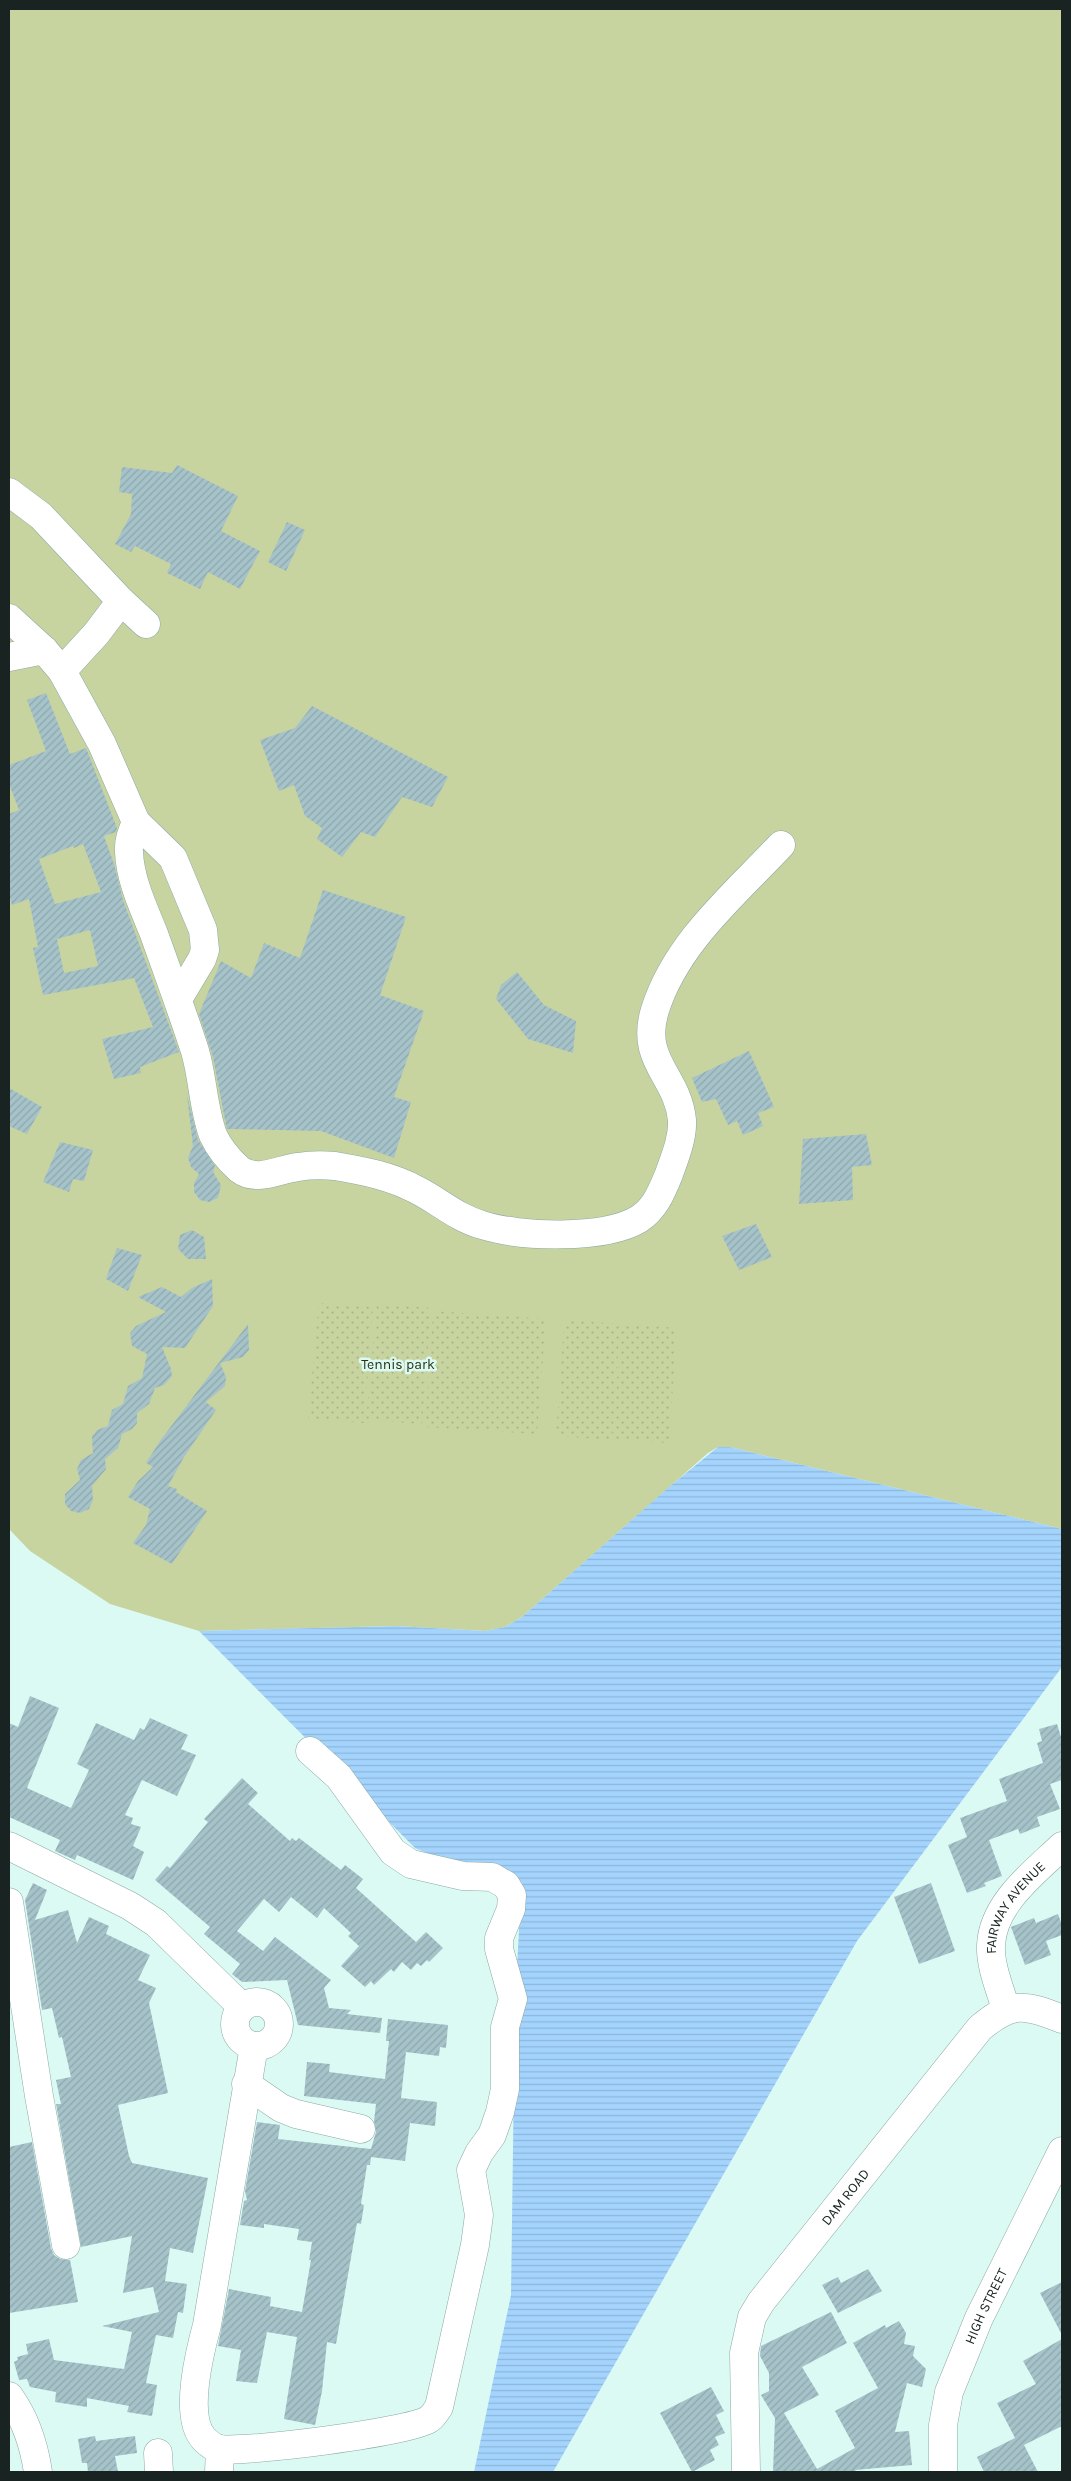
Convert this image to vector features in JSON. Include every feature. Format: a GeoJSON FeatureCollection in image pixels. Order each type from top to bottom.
{"type":"FeatureCollection","features":[{"type":"Feature","properties":{"kind":"street"},"geometry":{"type":"LineString","coordinates":[[9,492],[41,516],[121,601],[146,624]]}},
{"type":"Feature","properties":{"kind":"street"},"geometry":{"type":"LineString","coordinates":[[62,671],[96,634],[121,601]]}},
{"type":"Feature","properties":{"kind":"street"},"geometry":{"type":"LineString","coordinates":[[9,618],[44,650],[62,671],[102,744],[136,822],[173,858],[204,930],[206,950],[178,999]]}},
{"type":"Feature","properties":{"kind":"street"},"geometry":{"type":"LineString","coordinates":[[9,658],[44,650]]}},
{"type":"Feature","properties":{"kind":"street"},"geometry":{"type":"LineString","coordinates":[[136,822],[130,839],[129,853],[132,868],[139,895],[178,999],[196,1055],[212,1131],[220,1148],[241,1170],[257,1176],[299,1166],[332,1166],[388,1176],[421,1191],[449,1211],[482,1225],[517,1231],[591,1233],[620,1227],[640,1218],[655,1205],[673,1162],[682,1130],[682,1116],[674,1094],[653,1052],[650,1038],[656,1008],[672,970],[689,944],[781,845]]}},
{"type":"Feature","properties":{"kind":"street"},"geometry":{"type":"LineString","coordinates":[[254,2046],[246,2084],[207,2325],[196,2367],[195,2405],[198,2431],[211,2446],[220,2461],[272,2447],[406,2428],[429,2419],[439,2407],[475,2245],[479,2216],[471,2170],[479,2153],[492,2135],[505,2089],[505,2027],[513,1999],[499,1943],[511,1909],[512,1895],[506,1886],[492,1877],[463,1876],[412,1864],[393,1852],[339,1777],[310,1751]]}},
{"type":"Feature","properties":{"kind":"street"},"geometry":{"type":"LineString","coordinates":[[9,1846],[130,1906],[156,1923],[242,2007]]}},
{"type":"Feature","properties":{"kind":"street","name":"FAIRWAY AVENUE"},"geometry":{"type":"LineString","coordinates":[[1006,2009],[994,1969],[991,1945],[996,1925],[1003,1910],[1024,1883],[1062,1846]]}},
{"type":"Feature","properties":{"kind":"street"},"geometry":{"type":"LineString","coordinates":[[9,1902],[38,2096],[66,2245]]}},
{"type":"Feature","properties":{"kind":"street"},"geometry":{"type":"LineString","coordinates":[[264,2002],[275,2011],[278,2018],[278,2032],[268,2044],[254,2046],[241,2040],[235,2026],[235,2019],[242,2007],[249,2003],[264,2002]]}},
{"type":"Feature","properties":{"kind":"street"},"geometry":{"type":"LineString","coordinates":[[1006,2009],[1026,2008],[1040,2010],[1062,2019]]}},
{"type":"Feature","properties":{"kind":"street","name":"DAM ROAD"},"geometry":{"type":"LineString","coordinates":[[746,2472],[744,2353],[752,2317],[770,2291],[980,2028],[1006,2009]]}},
{"type":"Feature","properties":{"kind":"street"},"geometry":{"type":"LineString","coordinates":[[246,2084],[281,2108],[296,2114],[361,2128]]}},
{"type":"Feature","properties":{"kind":"street","name":"HIGH STREET"},"geometry":{"type":"LineString","coordinates":[[943,2472],[944,2425],[949,2392],[979,2318],[1062,2152]]}},
{"type":"Feature","properties":{"kind":"street"},"geometry":{"type":"LineString","coordinates":[[9,2396],[18,2409],[37,2467]]}},
{"type":"Feature","properties":{"kind":"green space"},"geometry":{"type":"Polygon","coordinates":[[[9,9],[1062,9],[1062,1529],[730,1447],[718,1447],[708,1453],[522,1617],[505,1627],[485,1631],[396,1626],[199,1631],[110,1604],[30,1551],[9,1529],[9,9]]]}},
{"type":"Feature","properties":{"kind":"green space","name":"Tennis park"},"geometry":{"type":"Polygon","coordinates":[[[319,1303],[373,1307],[364,1423],[308,1419],[319,1303]]]}},
{"type":"Feature","properties":{"kind":"green space","name":"Tennis park"},"geometry":{"type":"Polygon","coordinates":[[[377,1304],[431,1308],[422,1424],[366,1420],[377,1304]]]}},
{"type":"Feature","properties":{"kind":"green space"},"geometry":{"type":"Polygon","coordinates":[[[436,1311],[489,1315],[490,1319],[492,1315],[546,1319],[537,1434],[425,1427],[433,1316],[436,1311]]]}},
{"type":"Feature","properties":{"kind":"green space"},"geometry":{"type":"Polygon","coordinates":[[[566,1320],[620,1324],[612,1440],[556,1436],[564,1325],[566,1320]]]}},
{"type":"Feature","properties":{"kind":"green space"},"geometry":{"type":"Polygon","coordinates":[[[623,1324],[677,1328],[669,1443],[613,1439],[621,1329],[623,1324]]]}},
{"type":"Feature","properties":{"kind":"water"},"geometry":{"type":"Polygon","coordinates":[[[718,1447],[730,1447],[1062,1529],[1062,1667],[857,1941],[553,2472],[474,2472],[511,2295],[515,2002],[521,1895],[415,1848],[199,1631],[396,1626],[485,1631],[505,1627],[522,1617],[669,1487],[718,1447]]]}},
{"type":"Feature","properties":{"kind":"building"},"geometry":{"type":"Polygon","coordinates":[[[177,465],[238,496],[221,531],[260,551],[240,589],[208,572],[200,589],[167,573],[171,564],[135,546],[131,552],[115,544],[131,514],[132,494],[119,492],[122,467],[172,473],[177,465]]]}},
{"type":"Feature","properties":{"kind":"building"},"geometry":{"type":"Polygon","coordinates":[[[287,522],[305,530],[286,571],[268,562],[287,522]]]}},
{"type":"Feature","properties":{"kind":"building"},"geometry":{"type":"Polygon","coordinates":[[[46,693],[70,754],[86,748],[117,828],[116,832],[104,836],[114,864],[123,900],[179,1052],[140,1067],[141,1073],[114,1079],[102,1039],[153,1027],[134,978],[43,995],[33,948],[38,947],[29,899],[12,905],[9,895],[9,814],[19,810],[9,784],[9,765],[46,751],[27,700],[46,693]],[[83,844],[39,859],[55,904],[101,892],[83,844]],[[90,930],[57,939],[64,973],[98,966],[90,930]]]}},
{"type":"Feature","properties":{"kind":"building"},"geometry":{"type":"Polygon","coordinates":[[[312,706],[448,777],[432,807],[402,797],[375,837],[361,832],[342,857],[317,839],[322,828],[305,816],[294,785],[279,791],[260,740],[295,728],[312,706]]]}},
{"type":"Feature","properties":{"kind":"building"},"geometry":{"type":"Polygon","coordinates":[[[323,890],[406,917],[380,995],[424,1011],[394,1097],[411,1102],[394,1158],[321,1131],[227,1129],[213,1057],[199,1014],[221,961],[251,978],[264,943],[300,958],[323,890]]]}},
{"type":"Feature","properties":{"kind":"building"},"geometry":{"type":"Polygon","coordinates":[[[517,972],[544,1005],[576,1021],[573,1053],[528,1039],[496,999],[501,985],[517,972]]]}},
{"type":"Feature","properties":{"kind":"building"},"geometry":{"type":"Polygon","coordinates":[[[749,1051],[774,1107],[758,1113],[763,1126],[743,1135],[737,1121],[728,1125],[716,1099],[702,1102],[692,1078],[749,1051]]]}},
{"type":"Feature","properties":{"kind":"building"},"geometry":{"type":"Polygon","coordinates":[[[9,1088],[42,1107],[27,1134],[9,1126],[9,1088]]]}},
{"type":"Feature","properties":{"kind":"building"},"geometry":{"type":"Polygon","coordinates":[[[187,1095],[198,1140],[215,1166],[213,1172],[221,1185],[218,1198],[209,1202],[200,1200],[194,1192],[194,1183],[199,1174],[191,1167],[188,1158],[193,1146],[187,1095]]]}},
{"type":"Feature","properties":{"kind":"building"},"geometry":{"type":"Polygon","coordinates":[[[866,1134],[872,1165],[852,1167],[853,1200],[799,1204],[803,1139],[866,1134]]]}},
{"type":"Feature","properties":{"kind":"building"},"geometry":{"type":"Polygon","coordinates":[[[60,1142],[93,1150],[84,1181],[73,1179],[69,1192],[43,1182],[60,1142]]]}},
{"type":"Feature","properties":{"kind":"building"},"geometry":{"type":"Polygon","coordinates":[[[756,1224],[772,1257],[739,1270],[722,1236],[756,1224]]]}},
{"type":"Feature","properties":{"kind":"building"},"geometry":{"type":"Polygon","coordinates":[[[192,1230],[204,1237],[206,1259],[188,1259],[178,1249],[180,1235],[192,1230]]]}},
{"type":"Feature","properties":{"kind":"building"},"geometry":{"type":"Polygon","coordinates":[[[117,1248],[142,1255],[128,1291],[106,1279],[117,1248]]]}},
{"type":"Feature","properties":{"kind":"building"},"geometry":{"type":"Polygon","coordinates":[[[212,1279],[213,1306],[185,1348],[162,1347],[172,1376],[164,1385],[155,1388],[149,1404],[137,1413],[137,1423],[132,1429],[122,1434],[118,1448],[105,1459],[106,1469],[92,1486],[93,1500],[89,1509],[80,1513],[71,1511],[65,1504],[65,1494],[80,1480],[77,1469],[81,1460],[93,1453],[92,1437],[97,1430],[108,1426],[112,1410],[123,1404],[128,1386],[142,1378],[147,1354],[132,1346],[130,1333],[136,1326],[166,1312],[138,1297],[162,1287],[181,1297],[192,1288],[212,1279]]]}},
{"type":"Feature","properties":{"kind":"building"},"geometry":{"type":"Polygon","coordinates":[[[248,1324],[249,1350],[243,1357],[220,1363],[226,1377],[225,1386],[206,1402],[216,1410],[184,1457],[168,1486],[177,1489],[176,1492],[207,1511],[172,1564],[133,1543],[146,1525],[150,1509],[128,1497],[138,1481],[153,1467],[146,1463],[160,1441],[248,1324]]]}},
{"type":"Feature","properties":{"kind":"building"},"geometry":{"type":"Polygon","coordinates":[[[30,1696],[59,1708],[27,1788],[71,1808],[89,1770],[77,1764],[96,1723],[134,1740],[140,1728],[144,1730],[150,1718],[188,1735],[181,1749],[196,1755],[177,1796],[142,1780],[125,1815],[133,1818],[131,1824],[141,1827],[133,1846],[144,1852],[133,1880],[77,1855],[75,1860],[55,1851],[60,1840],[9,1817],[9,1723],[18,1727],[30,1696]]]}},
{"type":"Feature","properties":{"kind":"building"},"geometry":{"type":"Polygon","coordinates":[[[1057,1724],[1062,1740],[1062,1780],[1050,1784],[1060,1809],[1037,1817],[1040,1826],[1020,1834],[1018,1829],[989,1840],[1002,1876],[984,1883],[986,1886],[967,1893],[948,1845],[967,1837],[960,1818],[1007,1801],[999,1779],[1043,1763],[1037,1743],[1042,1741],[1039,1729],[1057,1724]]]}},
{"type":"Feature","properties":{"kind":"building"},"geometry":{"type":"Polygon","coordinates":[[[242,1778],[258,1793],[248,1804],[290,1841],[292,1838],[296,1841],[299,1838],[341,1870],[345,1865],[363,1879],[356,1888],[416,1942],[426,1932],[443,1948],[429,1962],[427,1960],[421,1966],[417,1963],[411,1970],[402,1962],[394,1972],[391,1969],[374,1985],[371,1981],[365,1987],[341,1966],[359,1946],[348,1936],[351,1933],[324,1908],[317,1918],[291,1897],[279,1912],[264,1899],[237,1931],[263,1951],[275,1937],[331,1980],[324,1988],[329,2008],[351,2010],[347,2014],[382,2018],[380,2033],[298,2025],[287,1980],[242,1982],[232,1974],[240,1964],[204,1934],[210,1927],[155,1880],[167,1866],[170,1868],[208,1822],[204,1819],[242,1778]]]}},
{"type":"Feature","properties":{"kind":"building"},"geometry":{"type":"Polygon","coordinates":[[[33,1883],[47,1890],[35,1920],[68,1910],[77,1943],[89,1917],[109,1926],[106,1934],[150,1955],[138,1980],[156,1988],[149,2003],[168,2093],[118,2105],[129,2156],[132,2163],[208,2178],[193,2253],[170,2248],[165,2281],[187,2284],[183,2313],[178,2312],[173,2338],[156,2335],[146,2383],[157,2385],[152,2416],[127,2412],[129,2406],[87,2398],[87,2407],[55,2402],[56,2392],[30,2387],[27,2379],[19,2380],[14,2362],[18,2360],[17,2357],[28,2354],[26,2344],[49,2339],[54,2360],[124,2369],[132,2332],[102,2326],[159,2312],[153,2287],[123,2293],[132,2236],[81,2247],[56,2104],[61,2104],[56,2080],[71,2077],[62,2037],[59,2038],[52,2008],[42,2010],[25,1900],[33,1883]]]}},
{"type":"Feature","properties":{"kind":"building"},"geometry":{"type":"Polygon","coordinates":[[[931,1883],[955,1951],[919,1964],[894,1897],[931,1883]]]}},
{"type":"Feature","properties":{"kind":"building"},"geometry":{"type":"Polygon","coordinates":[[[1058,1914],[1062,1925],[1062,1935],[1046,1941],[1051,1955],[1025,1965],[1011,1927],[1034,1918],[1036,1923],[1058,1914]]]}},
{"type":"Feature","properties":{"kind":"building"},"geometry":{"type":"Polygon","coordinates":[[[388,2019],[448,2025],[446,2048],[440,2047],[439,2056],[406,2052],[401,2098],[437,2102],[435,2126],[410,2123],[405,2161],[371,2157],[370,2165],[367,2165],[361,2204],[364,2205],[361,2224],[357,2223],[336,2344],[327,2342],[322,2391],[315,2425],[284,2419],[297,2337],[267,2332],[257,2383],[236,2381],[241,2350],[218,2346],[229,2289],[271,2297],[270,2306],[302,2312],[311,2260],[309,2260],[312,2242],[297,2240],[299,2229],[264,2224],[264,2228],[240,2225],[244,2201],[247,2200],[245,2191],[257,2122],[280,2125],[278,2139],[371,2149],[376,2132],[374,2121],[376,2104],[304,2096],[307,2062],[330,2064],[329,2072],[385,2079],[389,2041],[386,2041],[388,2019]]]}},
{"type":"Feature","properties":{"kind":"building"},"geometry":{"type":"Polygon","coordinates":[[[32,2142],[51,2248],[54,2255],[60,2259],[70,2260],[78,2302],[9,2313],[9,2147],[32,2142]]]}},
{"type":"Feature","properties":{"kind":"building"},"geometry":{"type":"Polygon","coordinates":[[[868,2269],[882,2291],[838,2313],[822,2285],[838,2277],[841,2283],[868,2269]]]}},
{"type":"Feature","properties":{"kind":"building"},"geometry":{"type":"Polygon","coordinates":[[[1062,2282],[1062,2335],[1040,2293],[1062,2282]]]}},
{"type":"Feature","properties":{"kind":"building"},"geometry":{"type":"Polygon","coordinates":[[[831,2312],[847,2343],[802,2367],[819,2395],[784,2413],[817,2469],[855,2448],[835,2411],[878,2388],[853,2343],[885,2325],[886,2328],[899,2321],[906,2333],[904,2344],[915,2346],[913,2356],[926,2369],[922,2387],[907,2383],[895,2432],[909,2431],[912,2465],[855,2470],[857,2472],[773,2472],[775,2418],[761,2395],[769,2391],[769,2373],[760,2356],[761,2346],[831,2312]]]}},
{"type":"Feature","properties":{"kind":"building"},"geometry":{"type":"Polygon","coordinates":[[[1062,2339],[1062,2426],[1024,2445],[1038,2472],[984,2472],[977,2457],[1015,2438],[997,2403],[1036,2384],[1023,2361],[1062,2339]]]}},
{"type":"Feature","properties":{"kind":"building"},"geometry":{"type":"Polygon","coordinates":[[[711,2387],[724,2411],[716,2415],[725,2433],[715,2437],[719,2445],[710,2450],[715,2460],[692,2472],[660,2413],[711,2387]]]}},
{"type":"Feature","properties":{"kind":"building"},"geometry":{"type":"Polygon","coordinates":[[[95,2436],[96,2441],[135,2436],[137,2453],[115,2456],[118,2472],[88,2472],[87,2463],[82,2463],[78,2439],[95,2436]]]}}]}
